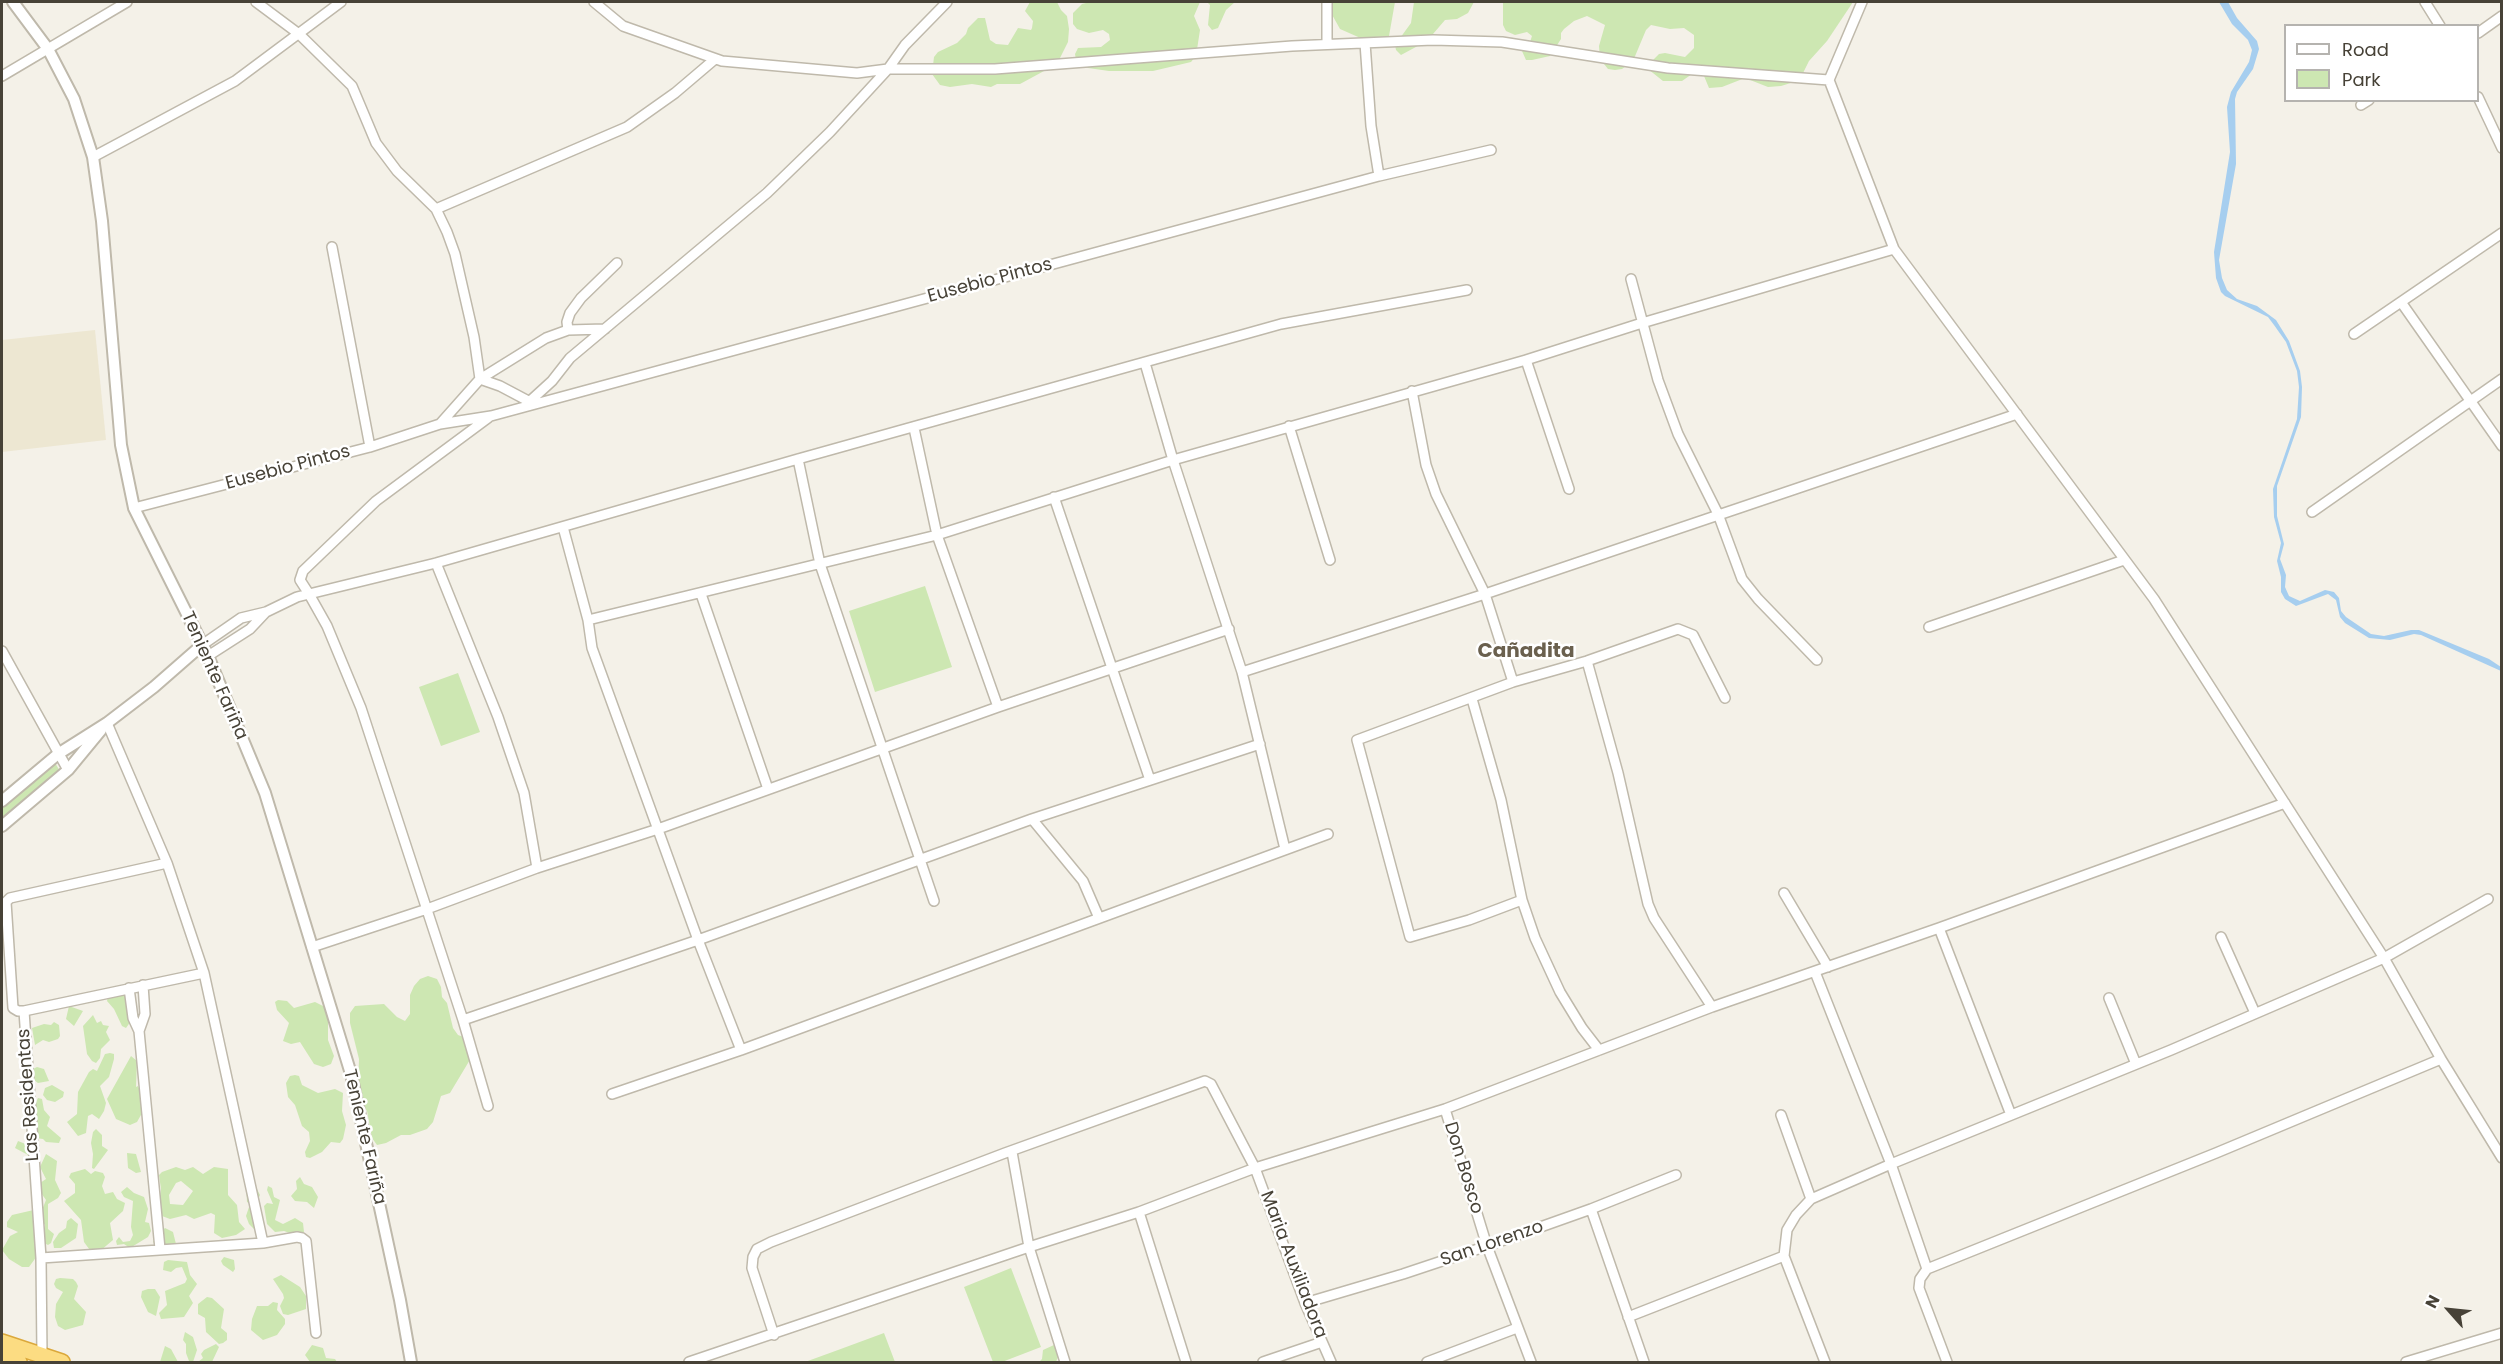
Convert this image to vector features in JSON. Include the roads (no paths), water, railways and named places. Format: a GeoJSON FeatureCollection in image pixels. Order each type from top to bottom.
{"type":"FeatureCollection","features":[{"type":"Feature","properties":{"kind":"highway"},"geometry":{"type":"LineString","coordinates":[[2,1342],[41,1359],[62,1362]]}},
{"type":"Feature","properties":{"kind":"highway"},"geometry":{"type":"LineString","coordinates":[[2,1357],[19,1362]]}},
{"type":"Feature","properties":{"kind":"street","name":"Teniente Fariña"},"geometry":{"type":"LineString","coordinates":[[13,2],[48,49],[74,99],[93,157],[102,221],[121,445],[134,508],[208,656],[265,793],[351,1074],[370,1156],[411,1362]]}},
{"type":"Feature","properties":{"kind":"street"},"geometry":{"type":"LineString","coordinates":[[2,76],[127,2]]}},
{"type":"Feature","properties":{"kind":"street"},"geometry":{"type":"LineString","coordinates":[[256,2],[299,34],[352,86],[376,143],[385,157],[436,209],[455,254],[474,337],[480,379]]}},
{"type":"Feature","properties":{"kind":"street"},"geometry":{"type":"LineString","coordinates":[[93,157],[236,81],[341,2]]}},
{"type":"Feature","properties":{"kind":"street"},"geometry":{"type":"LineString","coordinates":[[594,2],[623,26],[715,59],[857,73],[888,69],[995,69],[1327,44],[1433,40],[1503,42],[1668,68],[1829,80]]}},
{"type":"Feature","properties":{"kind":"street"},"geometry":{"type":"LineString","coordinates":[[480,379],[500,386],[532,403],[570,358],[767,193],[830,132],[888,69],[905,45],[947,2]]}},
{"type":"Feature","properties":{"kind":"street"},"geometry":{"type":"LineString","coordinates":[[1327,2],[1327,44]]}},
{"type":"Feature","properties":{"kind":"street"},"geometry":{"type":"LineString","coordinates":[[1862,2],[1829,80],[1894,249],[2154,599],[2384,958],[2440,1059],[2502,1158]]}},
{"type":"Feature","properties":{"kind":"street"},"geometry":{"type":"LineString","coordinates":[[2425,2],[2439,24]]}},
{"type":"Feature","properties":{"kind":"street"},"geometry":{"type":"LineString","coordinates":[[2479,32],[2502,16]]}},
{"type":"Feature","properties":{"kind":"street"},"geometry":{"type":"LineString","coordinates":[[1365,44],[1371,126],[1379,176]]}},
{"type":"Feature","properties":{"kind":"street"},"geometry":{"type":"LineString","coordinates":[[436,209],[627,127],[675,93],[715,59]]}},
{"type":"Feature","properties":{"kind":"street"},"geometry":{"type":"LineString","coordinates":[[2479,99],[2502,148]]}},
{"type":"Feature","properties":{"kind":"street","name":"Eusebio Pintos"},"geometry":{"type":"LineString","coordinates":[[134,508],[370,447],[441,424],[491,416],[532,403],[1379,176],[1491,150]]}},
{"type":"Feature","properties":{"kind":"street"},"geometry":{"type":"LineString","coordinates":[[2354,334],[2502,233]]}},
{"type":"Feature","properties":{"kind":"street"},"geometry":{"type":"LineString","coordinates":[[332,247],[370,447]]}},
{"type":"Feature","properties":{"kind":"street"},"geometry":{"type":"LineString","coordinates":[[588,620],[937,535],[1173,460],[1526,360],[1642,323],[1894,249]]}},
{"type":"Feature","properties":{"kind":"street"},"geometry":{"type":"LineString","coordinates":[[568,330],[567,322],[576,305],[617,263]]}},
{"type":"Feature","properties":{"kind":"street"},"geometry":{"type":"LineString","coordinates":[[1631,279],[1658,381],[1678,434],[1718,514],[1742,579],[1817,660]]}},
{"type":"Feature","properties":{"kind":"street"},"geometry":{"type":"LineString","coordinates":[[2,801],[58,754],[107,723],[154,687],[202,645],[241,618],[266,612],[297,597],[436,563],[1281,324],[1467,291]]}},
{"type":"Feature","properties":{"kind":"street"},"geometry":{"type":"LineString","coordinates":[[2401,302],[2502,446]]}},
{"type":"Feature","properties":{"kind":"street"},"geometry":{"type":"LineString","coordinates":[[441,424],[480,379],[525,350],[546,338],[568,330],[605,329]]}},
{"type":"Feature","properties":{"kind":"street"},"geometry":{"type":"LineString","coordinates":[[1526,360],[1569,489]]}},
{"type":"Feature","properties":{"kind":"street"},"geometry":{"type":"LineString","coordinates":[[1145,363],[1173,460],[1242,672],[1285,849]]}},
{"type":"Feature","properties":{"kind":"street"},"geometry":{"type":"LineString","coordinates":[[2312,512],[2502,379]]}},
{"type":"Feature","properties":{"kind":"street"},"geometry":{"type":"LineString","coordinates":[[1412,392],[1426,465],[1436,494],[1485,594],[1513,682]]}},
{"type":"Feature","properties":{"kind":"street"},"geometry":{"type":"LineString","coordinates":[[1242,672],[1485,594],[2016,414]]}},
{"type":"Feature","properties":{"kind":"street"},"geometry":{"type":"LineString","coordinates":[[488,1106],[463,1020],[361,708],[327,626],[299,578],[308,566],[376,501],[491,416]]}},
{"type":"Feature","properties":{"kind":"street"},"geometry":{"type":"LineString","coordinates":[[1289,426],[1330,560]]}},
{"type":"Feature","properties":{"kind":"street"},"geometry":{"type":"LineString","coordinates":[[914,428],[937,535],[998,707]]}},
{"type":"Feature","properties":{"kind":"street"},"geometry":{"type":"LineString","coordinates":[[798,459],[820,564],[934,902]]}},
{"type":"Feature","properties":{"kind":"street"},"geometry":{"type":"LineString","coordinates":[[1054,497],[1114,668],[1150,780]]}},
{"type":"Feature","properties":{"kind":"street"},"geometry":{"type":"LineString","coordinates":[[563,527],[588,620],[592,648],[698,940],[741,1050]]}},
{"type":"Feature","properties":{"kind":"street"},"geometry":{"type":"LineString","coordinates":[[1929,627],[2124,560]]}},
{"type":"Feature","properties":{"kind":"street"},"geometry":{"type":"LineString","coordinates":[[436,563],[498,717],[524,793],[537,868]]}},
{"type":"Feature","properties":{"kind":"street"},"geometry":{"type":"LineString","coordinates":[[700,594],[768,789]]}},
{"type":"Feature","properties":{"kind":"street"},"geometry":{"type":"LineString","coordinates":[[208,656],[250,629],[266,612]]}},
{"type":"Feature","properties":{"kind":"street"},"geometry":{"type":"LineString","coordinates":[[312,947],[884,750],[998,707],[1229,629]]}},
{"type":"Feature","properties":{"kind":"street"},"geometry":{"type":"LineString","coordinates":[[1522,900],[1469,920],[1410,937],[1358,740],[1513,682],[1587,661],[1678,629],[1693,635],[1725,698]]}},
{"type":"Feature","properties":{"kind":"street"},"geometry":{"type":"LineString","coordinates":[[2,651],[68,770]]}},
{"type":"Feature","properties":{"kind":"street"},"geometry":{"type":"LineString","coordinates":[[1587,661],[1618,773],[1648,904],[1654,918],[1712,1007]]}},
{"type":"Feature","properties":{"kind":"street"},"geometry":{"type":"LineString","coordinates":[[1472,699],[1501,800],[1522,900],[1535,938],[1560,992],[1582,1028],[1599,1050]]}},
{"type":"Feature","properties":{"kind":"street"},"geometry":{"type":"LineString","coordinates":[[2,826],[68,770],[107,723]]}},
{"type":"Feature","properties":{"kind":"street"},"geometry":{"type":"LineString","coordinates":[[107,723],[167,863],[204,973],[263,1243]]}},
{"type":"Feature","properties":{"kind":"street"},"geometry":{"type":"LineString","coordinates":[[463,1020],[698,940],[1032,819],[1260,744]]}},
{"type":"Feature","properties":{"kind":"street"},"geometry":{"type":"LineString","coordinates":[[689,1362],[1139,1212],[1255,1168],[1445,1109],[1712,1007],[2285,803]]}},
{"type":"Feature","properties":{"kind":"street"},"geometry":{"type":"LineString","coordinates":[[1032,819],[1083,882],[1099,918]]}},
{"type":"Feature","properties":{"kind":"street"},"geometry":{"type":"LineString","coordinates":[[612,1094],[741,1050],[1328,834]]}},
{"type":"Feature","properties":{"kind":"street","name":"Las Residentas"},"geometry":{"type":"LineString","coordinates":[[41,1359],[40,1258],[24,1011],[14,1008],[6,902],[167,863]]}},
{"type":"Feature","properties":{"kind":"street"},"geometry":{"type":"LineString","coordinates":[[1784,893],[1828,967]]}},
{"type":"Feature","properties":{"kind":"street"},"geometry":{"type":"LineString","coordinates":[[1826,1362],[1784,1256],[1787,1230],[1796,1215],[1811,1199],[1891,1164],[2136,1065],[2384,958],[2488,899]]}},
{"type":"Feature","properties":{"kind":"street"},"geometry":{"type":"LineString","coordinates":[[1939,928],[2011,1115]]}},
{"type":"Feature","properties":{"kind":"street"},"geometry":{"type":"LineString","coordinates":[[2221,937],[2255,1013]]}},
{"type":"Feature","properties":{"kind":"street"},"geometry":{"type":"LineString","coordinates":[[1815,972],[1891,1164],[1927,1269]]}},
{"type":"Feature","properties":{"kind":"street"},"geometry":{"type":"LineString","coordinates":[[24,1011],[204,973]]}},
{"type":"Feature","properties":{"kind":"street"},"geometry":{"type":"LineString","coordinates":[[139,1031],[145,1014],[143,985]]}},
{"type":"Feature","properties":{"kind":"street"},"geometry":{"type":"LineString","coordinates":[[129,988],[133,1018],[139,1031],[160,1249]]}},
{"type":"Feature","properties":{"kind":"street"},"geometry":{"type":"LineString","coordinates":[[2109,998],[2136,1065]]}},
{"type":"Feature","properties":{"kind":"street"},"geometry":{"type":"LineString","coordinates":[[1947,1362],[1919,1288],[1920,1279],[1927,1269],[2216,1154],[2440,1059]]}},
{"type":"Feature","properties":{"kind":"street","name":"Maria Auxiliadora"},"geometry":{"type":"LineString","coordinates":[[1012,1152],[1205,1081],[1211,1084],[1255,1168],[1305,1303],[1331,1362]]}},
{"type":"Feature","properties":{"kind":"street","name":"Don Bosco"},"geometry":{"type":"LineString","coordinates":[[1445,1109],[1487,1246],[1531,1362]]}},
{"type":"Feature","properties":{"kind":"street"},"geometry":{"type":"LineString","coordinates":[[1781,1115],[1811,1199]]}},
{"type":"Feature","properties":{"kind":"street"},"geometry":{"type":"LineString","coordinates":[[774,1335],[752,1268],[753,1257],[757,1250],[771,1242],[1012,1152],[1029,1247],[1065,1362]]}},
{"type":"Feature","properties":{"kind":"street","name":"San Lorenzo"},"geometry":{"type":"LineString","coordinates":[[1305,1303],[1487,1246],[1591,1209],[1676,1175]]}},
{"type":"Feature","properties":{"kind":"street"},"geometry":{"type":"LineString","coordinates":[[1591,1209],[1644,1362]]}},
{"type":"Feature","properties":{"kind":"street"},"geometry":{"type":"LineString","coordinates":[[1139,1212],[1186,1362]]}},
{"type":"Feature","properties":{"kind":"street"},"geometry":{"type":"LineString","coordinates":[[40,1258],[263,1243],[297,1237],[306,1241],[316,1333]]}},
{"type":"Feature","properties":{"kind":"street"},"geometry":{"type":"LineString","coordinates":[[1628,1317],[1784,1256]]}},
{"type":"Feature","properties":{"kind":"street"},"geometry":{"type":"LineString","coordinates":[[1427,1362],[1517,1328]]}},
{"type":"Feature","properties":{"kind":"street"},"geometry":{"type":"LineString","coordinates":[[2406,1362],[2502,1333]]}},
{"type":"Feature","properties":{"kind":"street"},"geometry":{"type":"LineString","coordinates":[[1263,1362],[1322,1342]]}},
{"type":"Feature","properties":{"kind":"water"},"geometry":{"type":"Polygon","coordinates":[[[2219,2],[2228,2],[2237,18],[2257,41],[2259,49],[2253,69],[2237,92],[2235,99],[2236,164],[2219,260],[2222,278],[2227,290],[2237,299],[2257,306],[2276,320],[2289,341],[2300,371],[2302,387],[2301,417],[2277,486],[2277,516],[2284,544],[2280,559],[2286,575],[2285,587],[2289,596],[2300,601],[2325,590],[2334,592],[2339,598],[2341,611],[2346,617],[2371,634],[2384,636],[2419,630],[2489,659],[2501,667],[2501,671],[2421,635],[2414,634],[2390,640],[2369,638],[2345,623],[2340,617],[2336,600],[2328,594],[2296,606],[2285,599],[2281,592],[2281,577],[2277,561],[2281,543],[2274,517],[2273,489],[2297,419],[2299,387],[2297,371],[2286,342],[2268,317],[2225,296],[2216,278],[2214,252],[2230,152],[2227,107],[2231,92],[2249,62],[2252,50],[2248,40],[2232,24],[2219,2]]]}},
{"type":"Feature","properties":{"kind":"district","name":"Cañadita"},"geometry":{"type":"Point","coordinates":[1526,652]}}]}
